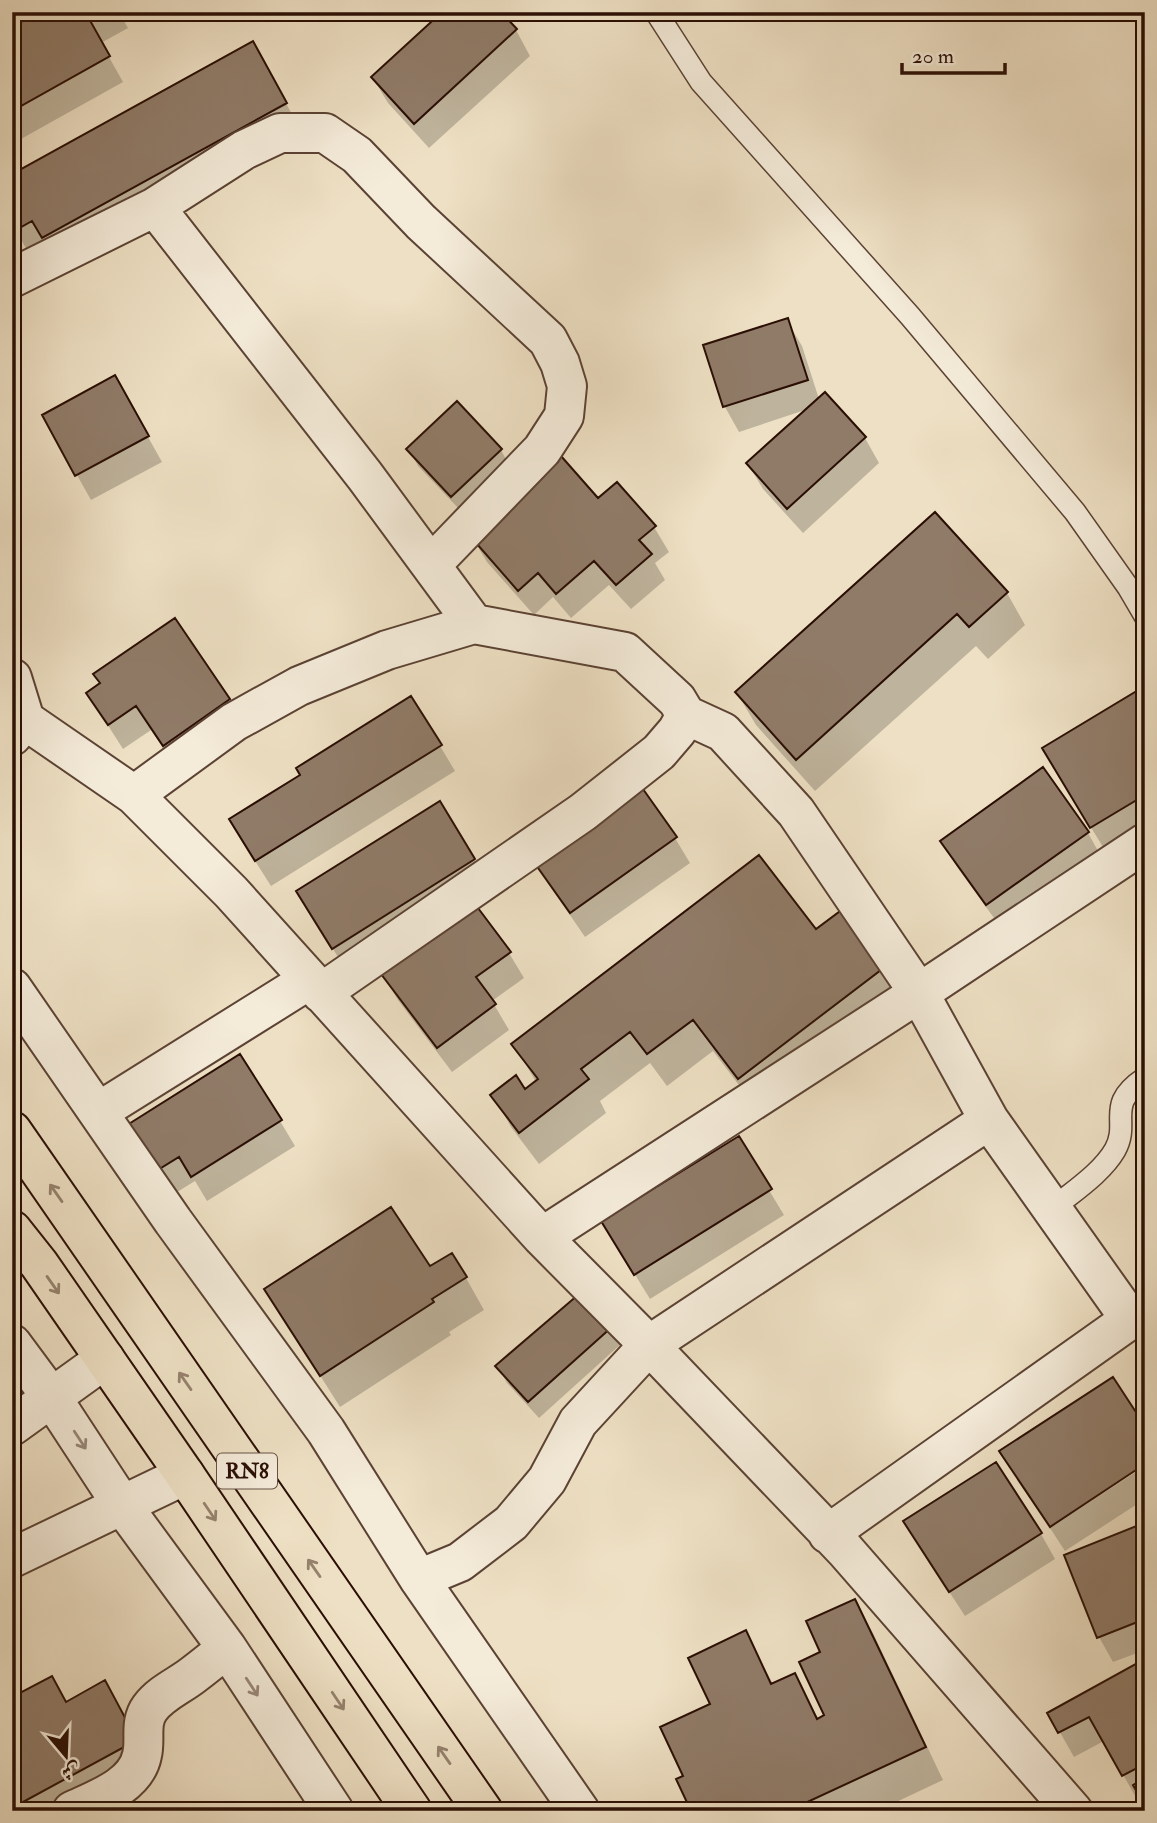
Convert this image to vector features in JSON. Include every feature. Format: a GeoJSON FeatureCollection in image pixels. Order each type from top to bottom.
{"type":"FeatureCollection","features":[{"type":"Feature","properties":{"kind":"highway","name":"RN8"},"geometry":{"type":"LineString","coordinates":[[12,1130],[483,1811]]}},
{"type":"Feature","properties":{"kind":"highway","name":"RN8"},"geometry":{"type":"LineString","coordinates":[[12,1230],[39,1264],[185,1475],[412,1811]]}},
{"type":"Feature","properties":{"kind":"street"},"geometry":{"type":"LineString","coordinates":[[12,278],[155,207],[244,150],[280,133],[325,133],[357,155],[421,222],[548,340],[560,363],[566,386],[564,416],[542,450],[431,565]]}},
{"type":"Feature","properties":{"kind":"street"},"geometry":{"type":"LineString","coordinates":[[155,207],[365,476],[474,624]]}},
{"type":"Feature","properties":{"kind":"street"},"geometry":{"type":"LineString","coordinates":[[134,795],[234,722],[299,686],[387,650],[474,624],[625,652],[677,700],[686,715],[723,732],[796,813],[919,993],[989,1120],[1051,1210],[1138,1314],[828,1534]]}},
{"type":"Feature","properties":{"kind":"street"},"geometry":{"type":"LineString","coordinates":[[12,678],[19,728],[134,795],[231,891],[542,1237],[649,1345],[828,1534],[1073,1811]]}},
{"type":"Feature","properties":{"kind":"street"},"geometry":{"type":"LineString","coordinates":[[98,1112],[315,986],[583,812],[659,752],[677,731],[686,715]]}},
{"type":"Feature","properties":{"kind":"street"},"geometry":{"type":"LineString","coordinates":[[542,1237],[1145,843]]}},
{"type":"Feature","properties":{"kind":"street"},"geometry":{"type":"LineString","coordinates":[[12,988],[173,1221],[326,1431],[419,1580],[580,1811]]}},
{"type":"Feature","properties":{"kind":"street"},"geometry":{"type":"LineString","coordinates":[[419,1580],[460,1562],[512,1523],[547,1480],[578,1422],[649,1345],[989,1120]]}},
{"type":"Feature","properties":{"kind":"street"},"geometry":{"type":"LineString","coordinates":[[12,1344],[52,1398],[122,1505],[227,1648],[334,1811]]}},
{"type":"Feature","properties":{"kind":"street"},"geometry":{"type":"LineString","coordinates":[[12,1426],[105,1359]]}},
{"type":"Feature","properties":{"kind":"street"},"geometry":{"type":"LineString","coordinates":[[12,1558],[185,1475]]}},
{"type":"Feature","properties":{"kind":"street"},"geometry":{"type":"LineString","coordinates":[[72,1811],[116,1790],[135,1772],[142,1755],[145,1716],[152,1705],[227,1648]]}},
{"type":"Feature","properties":{"kind":"lane"},"geometry":{"type":"LineString","coordinates":[[656,12],[701,82],[910,316],[1075,512],[1145,616]]}},
{"type":"Feature","properties":{"kind":"lane"},"geometry":{"type":"LineString","coordinates":[[1051,1210],[1100,1168],[1115,1150],[1124,1098],[1145,1078]]}},
{"type":"Feature","properties":{"kind":"building"},"geometry":{"type":"Polygon","coordinates":[[[39,12],[97,12],[88,17],[110,56],[12,111],[12,27],[39,12]]]}},
{"type":"Feature","properties":{"kind":"building"},"geometry":{"type":"Polygon","coordinates":[[[442,12],[501,12],[517,29],[414,124],[371,77],[442,12]]]}},
{"type":"Feature","properties":{"kind":"building"},"geometry":{"type":"Polygon","coordinates":[[[253,41],[287,103],[42,238],[32,221],[14,231],[12,174],[253,41]]]}},
{"type":"Feature","properties":{"kind":"building"},"geometry":{"type":"Polygon","coordinates":[[[788,318],[808,380],[723,407],[703,345],[788,318]]]}},
{"type":"Feature","properties":{"kind":"building"},"geometry":{"type":"Polygon","coordinates":[[[115,375],[149,436],[75,476],[42,415],[115,375]]]}},
{"type":"Feature","properties":{"kind":"building"},"geometry":{"type":"Polygon","coordinates":[[[825,392],[866,437],[787,509],[746,463],[825,392]]]}},
{"type":"Feature","properties":{"kind":"building"},"geometry":{"type":"Polygon","coordinates":[[[457,401],[502,449],[451,497],[406,449],[457,401]]]}},
{"type":"Feature","properties":{"kind":"building"},"geometry":{"type":"Polygon","coordinates":[[[561,456],[598,498],[617,482],[656,526],[639,540],[652,554],[616,585],[594,561],[556,594],[538,573],[518,591],[470,536],[561,456]]]}},
{"type":"Feature","properties":{"kind":"building"},"geometry":{"type":"Polygon","coordinates":[[[935,512],[1008,592],[969,627],[957,614],[796,760],[735,692],[935,512]]]}},
{"type":"Feature","properties":{"kind":"building"},"geometry":{"type":"Polygon","coordinates":[[[175,618],[230,699],[163,746],[136,706],[108,725],[86,693],[100,683],[93,674],[175,618]]]}},
{"type":"Feature","properties":{"kind":"building"},"geometry":{"type":"Polygon","coordinates":[[[1145,686],[1145,795],[1090,828],[1042,748],[1145,686]]]}},
{"type":"Feature","properties":{"kind":"building"},"geometry":{"type":"Polygon","coordinates":[[[411,696],[442,745],[255,861],[229,819],[300,775],[296,768],[411,696]]]}},
{"type":"Feature","properties":{"kind":"building"},"geometry":{"type":"Polygon","coordinates":[[[1043,767],[1089,832],[986,905],[940,841],[1043,767]]]}},
{"type":"Feature","properties":{"kind":"building"},"geometry":{"type":"Polygon","coordinates":[[[638,782],[677,837],[570,913],[531,858],[638,782]]]}},
{"type":"Feature","properties":{"kind":"building"},"geometry":{"type":"Polygon","coordinates":[[[440,801],[475,859],[332,949],[296,891],[440,801]]]}},
{"type":"Feature","properties":{"kind":"building"},"geometry":{"type":"Polygon","coordinates":[[[759,855],[816,929],[851,903],[894,960],[738,1079],[693,1020],[647,1054],[630,1032],[581,1069],[589,1079],[519,1133],[490,1095],[516,1075],[525,1089],[538,1079],[511,1044],[759,855]]]}},
{"type":"Feature","properties":{"kind":"building"},"geometry":{"type":"Polygon","coordinates":[[[475,904],[511,952],[476,977],[496,1004],[437,1048],[381,974],[475,904]]]}},
{"type":"Feature","properties":{"kind":"building"},"geometry":{"type":"Polygon","coordinates":[[[240,1054],[282,1120],[191,1177],[179,1157],[153,1173],[124,1127],[240,1054]]]}},
{"type":"Feature","properties":{"kind":"building"},"geometry":{"type":"Polygon","coordinates":[[[739,1136],[772,1189],[634,1275],[601,1221],[739,1136]]]}},
{"type":"Feature","properties":{"kind":"building"},"geometry":{"type":"Polygon","coordinates":[[[391,1207],[430,1266],[452,1253],[467,1277],[432,1299],[434,1302],[320,1376],[264,1289],[391,1207]]]}},
{"type":"Feature","properties":{"kind":"building"},"geometry":{"type":"Polygon","coordinates":[[[579,1294],[613,1326],[528,1402],[495,1366],[579,1294]]]}},
{"type":"Feature","properties":{"kind":"building"},"geometry":{"type":"Polygon","coordinates":[[[1113,1377],[1145,1426],[1145,1464],[1050,1527],[999,1451],[1113,1377]]]}},
{"type":"Feature","properties":{"kind":"building"},"geometry":{"type":"Polygon","coordinates":[[[996,1462],[1042,1533],[949,1592],[903,1521],[996,1462]]]}},
{"type":"Feature","properties":{"kind":"building"},"geometry":{"type":"Polygon","coordinates":[[[1144,1523],[1145,1619],[1097,1638],[1064,1555],[1144,1523]]]}},
{"type":"Feature","properties":{"kind":"building"},"geometry":{"type":"Polygon","coordinates":[[[855,1599],[926,1747],[788,1811],[691,1811],[676,1779],[683,1776],[660,1727],[710,1704],[688,1658],[746,1630],[771,1684],[795,1673],[817,1719],[824,1715],[799,1662],[820,1652],[806,1621],[855,1599]]]}},
{"type":"Feature","properties":{"kind":"building"},"geometry":{"type":"Polygon","coordinates":[[[1141,1661],[1145,1667],[1145,1764],[1122,1776],[1089,1717],[1058,1733],[1047,1713],[1141,1661]]]}},
{"type":"Feature","properties":{"kind":"building"},"geometry":{"type":"Polygon","coordinates":[[[52,1676],[66,1702],[105,1680],[137,1740],[12,1808],[12,1697],[52,1676]]]}},
{"type":"Feature","properties":{"kind":"building"},"geometry":{"type":"Polygon","coordinates":[[[1145,1778],[1145,1806],[1133,1785],[1145,1778]]]}}]}
